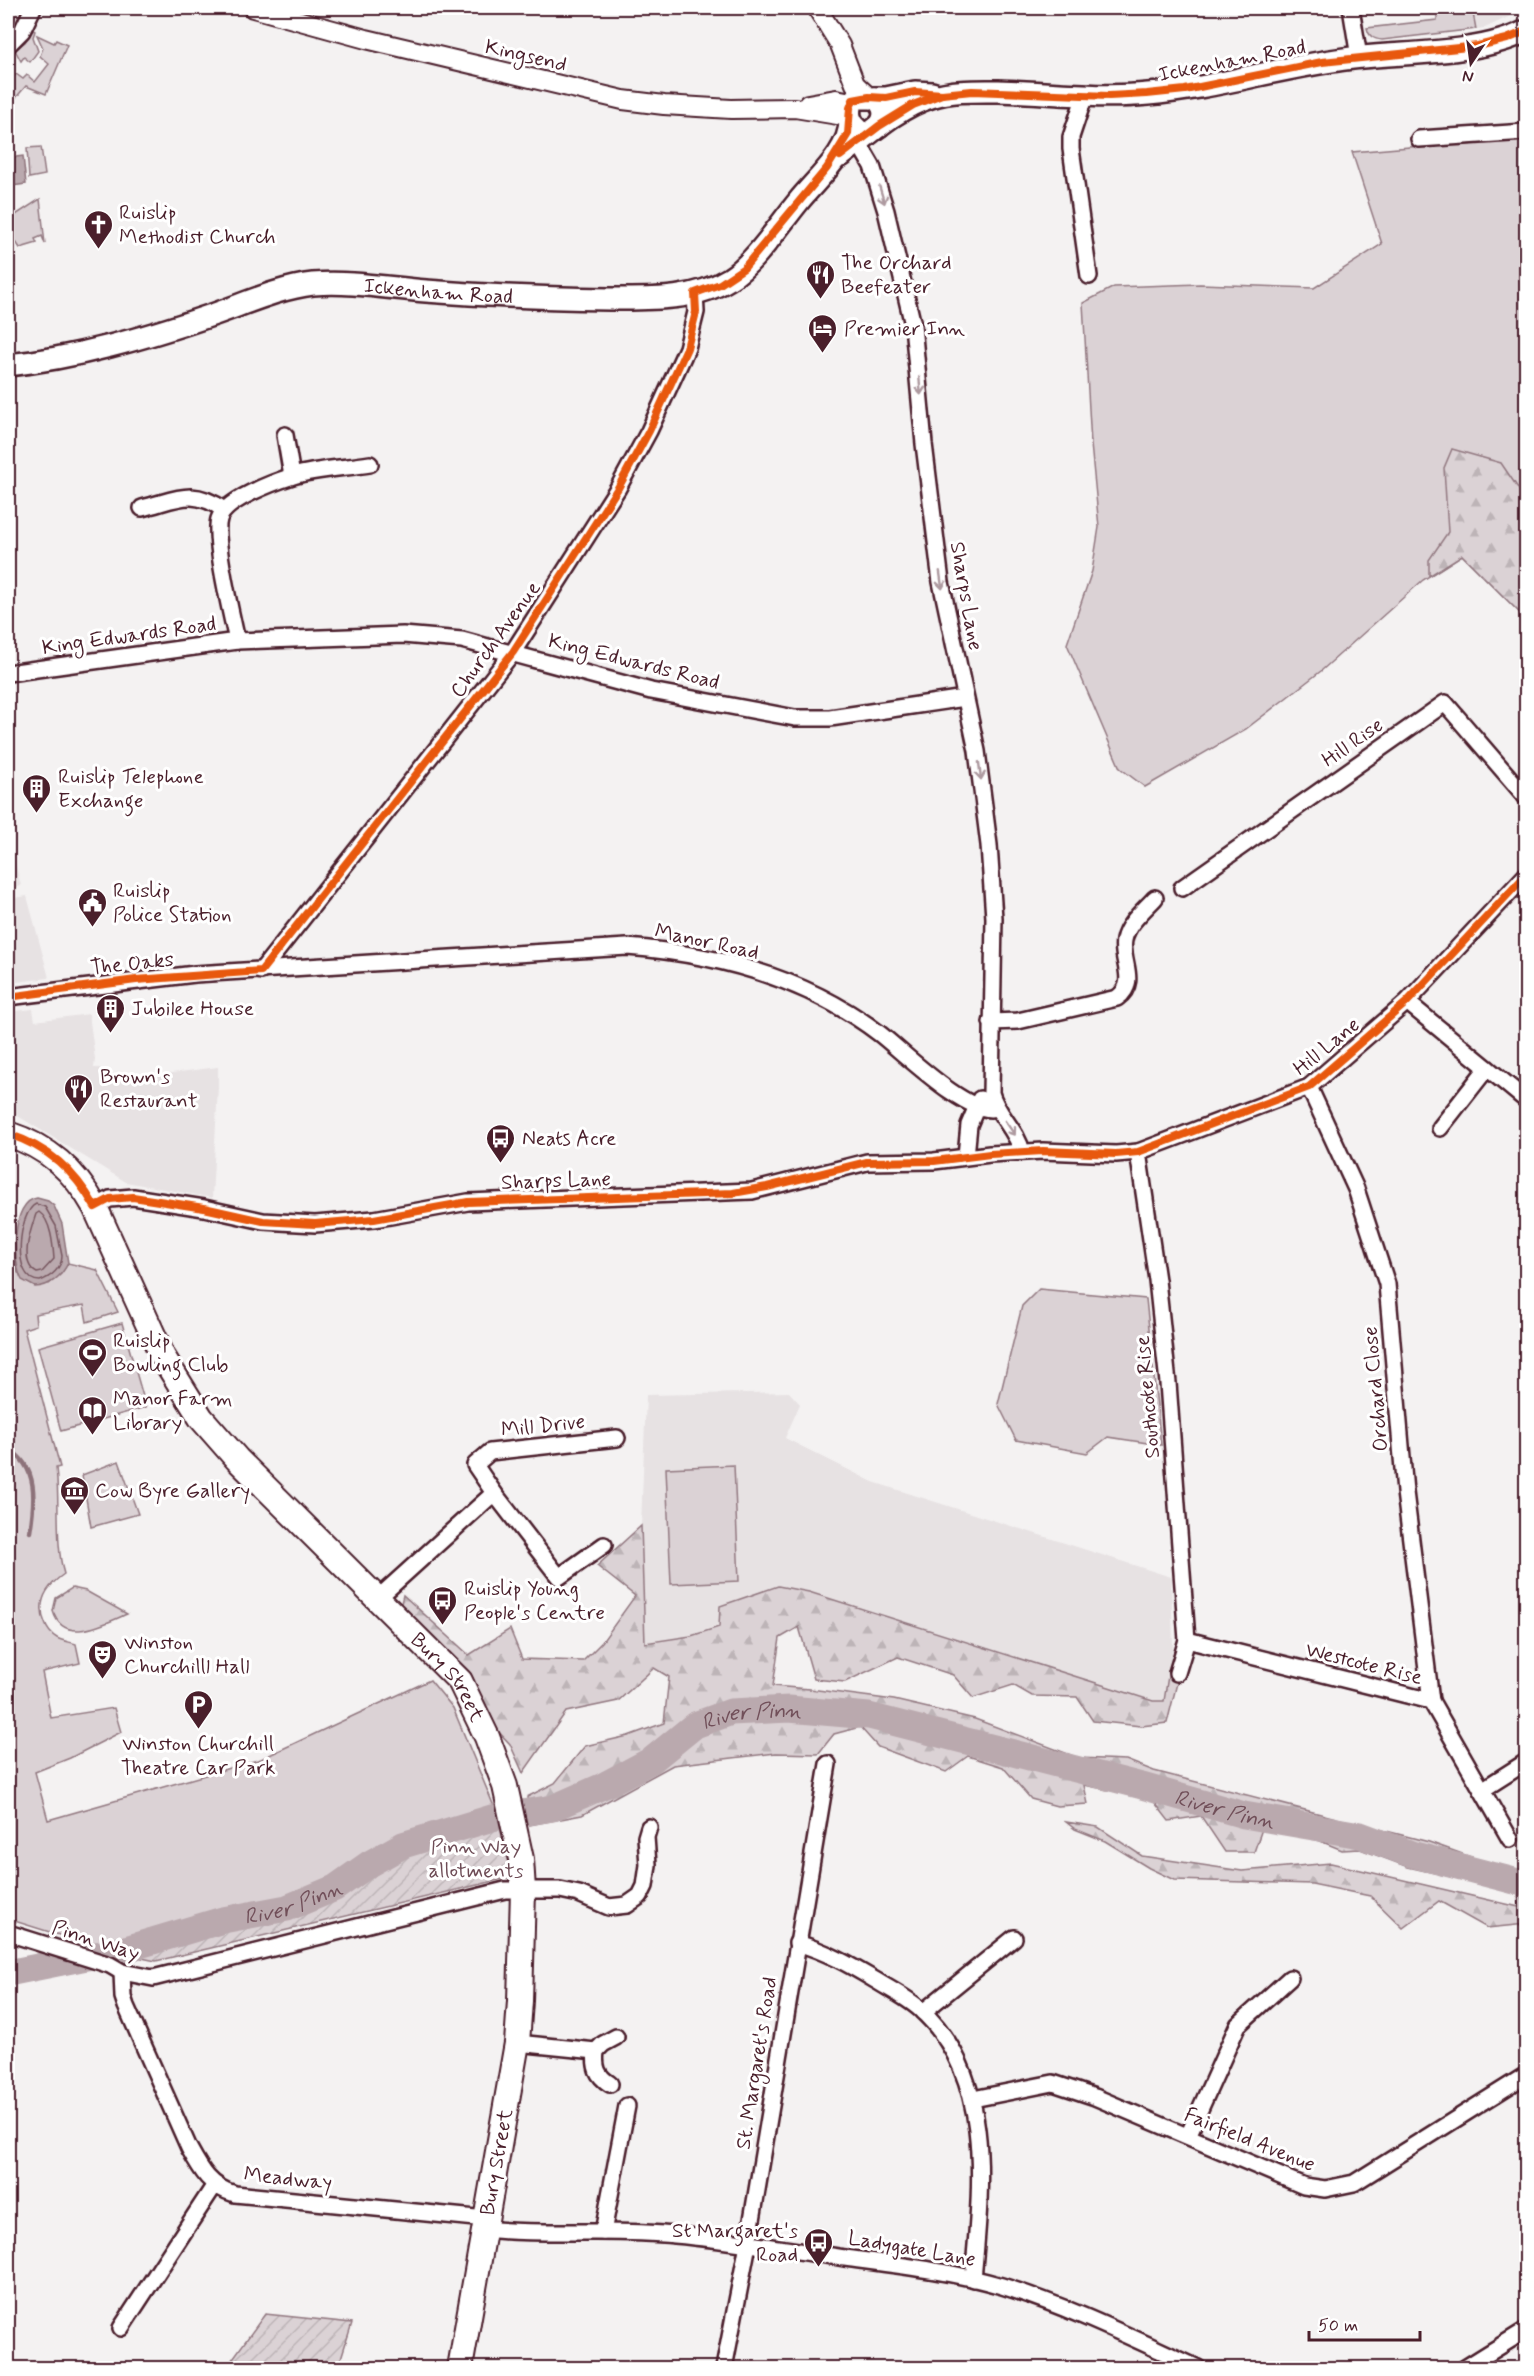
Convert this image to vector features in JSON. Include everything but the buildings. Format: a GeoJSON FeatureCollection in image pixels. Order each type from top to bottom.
{"type":"FeatureCollection","features":[{"type":"Feature","properties":{"kind":"main road","name":"Ickenham Road"},"geometry":{"type":"LineString","coordinates":[[8,365],[77,354],[178,326],[289,289],[310,285],[354,283],[428,291],[636,299],[695,293],[720,284],[744,268],[826,168],[847,138],[858,105],[885,98],[915,92],[942,94],[972,91],[1128,96],[1172,92],[1272,71],[1359,57],[1478,46],[1525,37]]}},
{"type":"Feature","properties":{"kind":"main road","name":"Ickenham Road"},"geometry":{"type":"LineString","coordinates":[[826,168],[877,128],[913,105],[942,94]]}},
{"type":"Feature","properties":{"kind":"main road"},"geometry":{"type":"LineString","coordinates":[[858,105],[882,106],[883,122],[877,128],[863,131],[858,129],[858,105]]}},
{"type":"Feature","properties":{"kind":"main road","name":"Bury Street"},"geometry":{"type":"LineString","coordinates":[[8,1134],[42,1150],[69,1169],[83,1187],[94,1207],[163,1357],[201,1418],[237,1459],[460,1681],[487,1737],[505,1790],[521,1859],[523,1890],[517,2043],[460,2368]]}},
{"type":"Feature","properties":{"kind":"street"},"geometry":{"type":"LineString","coordinates":[[8,45],[22,32],[33,8]]}},
{"type":"Feature","properties":{"kind":"street","name":"Kingsend"},"geometry":{"type":"LineString","coordinates":[[253,8],[366,39],[623,100],[731,109],[858,105]]}},
{"type":"Feature","properties":{"kind":"street"},"geometry":{"type":"LineString","coordinates":[[818,8],[836,36],[855,84],[858,105]]}},
{"type":"Feature","properties":{"kind":"street"},"geometry":{"type":"LineString","coordinates":[[1351,8],[1359,57]]}},
{"type":"Feature","properties":{"kind":"street"},"geometry":{"type":"LineString","coordinates":[[1085,95],[1071,137],[1071,149],[1089,276]]}},
{"type":"Feature","properties":{"kind":"street"},"geometry":{"type":"LineString","coordinates":[[1419,139],[1527,132]]}},
{"type":"Feature","properties":{"kind":"street","name":"Sharps Lane"},"geometry":{"type":"LineString","coordinates":[[94,1207],[110,1199],[133,1197],[279,1224],[336,1223],[374,1219],[468,1202],[733,1193],[768,1187],[867,1162],[934,1161],[1022,1152],[1019,1141],[996,1108],[991,1093],[994,918],[989,845],[971,716],[965,698],[941,582],[924,444],[913,325],[886,211],[872,166],[858,142]]}},
{"type":"Feature","properties":{"kind":"street","name":"Church Avenue"},"geometry":{"type":"LineString","coordinates":[[261,971],[513,652],[618,489],[649,431],[693,331],[696,312],[695,293]]}},
{"type":"Feature","properties":{"kind":"street"},"geometry":{"type":"LineString","coordinates":[[285,435],[292,477]]}},
{"type":"Feature","properties":{"kind":"street"},"geometry":{"type":"LineString","coordinates":[[237,641],[218,537],[219,517],[224,510],[249,495],[292,477],[370,464]]}},
{"type":"Feature","properties":{"kind":"street"},"geometry":{"type":"LineString","coordinates":[[142,508],[192,496],[210,500],[224,510]]}},
{"type":"Feature","properties":{"kind":"street","name":"King Edwards Road"},"geometry":{"type":"LineString","coordinates":[[8,673],[237,641],[403,635],[462,640],[651,691],[795,718],[830,718],[965,698]]}},
{"type":"Feature","properties":{"kind":"street","name":"Hill Rise"},"geometry":{"type":"LineString","coordinates":[[1182,888],[1445,703],[1527,797]]}},
{"type":"Feature","properties":{"kind":"street","name":"Hill Lane"},"geometry":{"type":"LineString","coordinates":[[1022,1152],[1064,1151],[1116,1154],[1138,1152],[1309,1087],[1407,1002],[1527,875]]}},
{"type":"Feature","properties":{"kind":"street"},"geometry":{"type":"LineString","coordinates":[[991,1022],[1018,1020],[1118,998],[1123,994],[1128,982],[1124,948],[1126,934],[1155,898]]}},
{"type":"Feature","properties":{"kind":"street","name":"Manor Road"},"geometry":{"type":"LineString","coordinates":[[261,971],[627,947],[667,950],[702,957],[783,980],[835,1004],[879,1033],[958,1097],[976,1107],[987,1110],[996,1108]]}},
{"type":"Feature","properties":{"kind":"street","name":"The Oaks"},"geometry":{"type":"LineString","coordinates":[[8,997],[136,980],[261,971]]}},
{"type":"Feature","properties":{"kind":"street"},"geometry":{"type":"LineString","coordinates":[[1407,1002],[1527,1100]]}},
{"type":"Feature","properties":{"kind":"street","name":"Sharps Lane"},"geometry":{"type":"LineString","coordinates":[[966,1156],[967,1134],[986,1085],[990,1064]]}},
{"type":"Feature","properties":{"kind":"street"},"geometry":{"type":"LineString","coordinates":[[1440,1128],[1487,1068]]}},
{"type":"Feature","properties":{"kind":"street","name":"Orchard Close"},"geometry":{"type":"LineString","coordinates":[[1309,1087],[1356,1189],[1387,1284],[1405,1492],[1431,1701]]}},
{"type":"Feature","properties":{"kind":"street","name":"Southcote Rise"},"geometry":{"type":"LineString","coordinates":[[1138,1152],[1157,1280],[1168,1383],[1187,1640]]}},
{"type":"Feature","properties":{"kind":"street","name":"Mill Drive"},"geometry":{"type":"LineString","coordinates":[[604,1545],[559,1577],[475,1465],[490,1452],[617,1438]]}},
{"type":"Feature","properties":{"kind":"street"},"geometry":{"type":"LineString","coordinates":[[377,1599],[494,1493]]}},
{"type":"Feature","properties":{"kind":"street"},"geometry":{"type":"LineString","coordinates":[[1177,1673],[1187,1640]]}},
{"type":"Feature","properties":{"kind":"street","name":"Westcote Rise"},"geometry":{"type":"LineString","coordinates":[[1187,1640],[1431,1701],[1482,1790]]}},
{"type":"Feature","properties":{"kind":"street"},"geometry":{"type":"LineString","coordinates":[[1510,1839],[1482,1790],[1527,1762]]}},
{"type":"Feature","properties":{"kind":"street","name":"St. Margaret's Road"},"geometry":{"type":"LineString","coordinates":[[724,2368],[748,2244],[828,1764]]}},
{"type":"Feature","properties":{"kind":"street","name":"Pinn Way"},"geometry":{"type":"LineString","coordinates":[[8,1933],[142,1977],[164,1977],[505,1890],[569,1891],[609,1907],[627,1905],[640,1896],[648,1874],[646,1837],[649,1827]]}},
{"type":"Feature","properties":{"kind":"street"},"geometry":{"type":"LineString","coordinates":[[923,2012],[1014,1938]]}},
{"type":"Feature","properties":{"kind":"street"},"geometry":{"type":"LineString","coordinates":[[797,1943],[817,1948],[909,2000],[923,2012],[957,2058],[973,2099],[980,2160],[973,2279]]}},
{"type":"Feature","properties":{"kind":"street","name":"Meadway"},"geometry":{"type":"LineString","coordinates":[[116,1968],[126,2006],[189,2148],[199,2168],[214,2186],[235,2194],[485,2224]]}},
{"type":"Feature","properties":{"kind":"street"},"geometry":{"type":"LineString","coordinates":[[1188,2136],[1238,2025],[1290,1978]]}},
{"type":"Feature","properties":{"kind":"street"},"geometry":{"type":"LineString","coordinates":[[610,2084],[603,2080],[596,2070],[596,2051],[616,2037]]}},
{"type":"Feature","properties":{"kind":"street"},"geometry":{"type":"LineString","coordinates":[[517,2043],[596,2051]]}},
{"type":"Feature","properties":{"kind":"street","name":"Fairfield Avenue"},"geometry":{"type":"LineString","coordinates":[[973,2099],[1053,2083],[1095,2097],[1304,2186],[1335,2189],[1363,2177],[1527,2075]]}},
{"type":"Feature","properties":{"kind":"street"},"geometry":{"type":"LineString","coordinates":[[603,2232],[627,2106]]}},
{"type":"Feature","properties":{"kind":"street"},"geometry":{"type":"LineString","coordinates":[[122,2328],[214,2186]]}},
{"type":"Feature","properties":{"kind":"street","name":"Ladygate Lane"},"geometry":{"type":"LineString","coordinates":[[485,2224],[514,2233],[603,2232],[673,2235],[896,2265],[973,2279],[1002,2286],[1107,2326],[1198,2368]]}},
{"type":"Feature","properties":{"kind":"street"},"geometry":{"type":"LineString","coordinates":[[1465,2368],[1527,2330]]}},
{"type":"Feature","properties":{"kind":"shaded area"},"geometry":{"type":"Polygon","coordinates":[[[1472,8],[1525,9],[1485,28],[1476,29],[1472,8]]]}},
{"type":"Feature","properties":{"kind":"shaded area"},"geometry":{"type":"Polygon","coordinates":[[[8,834],[21,886],[8,889],[8,834]]]}},
{"type":"Feature","properties":{"kind":"shaded area"},"geometry":{"type":"Polygon","coordinates":[[[27,896],[49,978],[8,983],[8,899],[27,896]]]}},
{"type":"Feature","properties":{"kind":"shaded area"},"geometry":{"type":"Polygon","coordinates":[[[33,1009],[35,1021],[89,1014],[95,1059],[94,1068],[100,1068],[102,1082],[218,1067],[212,1198],[126,1182],[8,1110],[8,1012],[33,1009]]]}},
{"type":"Feature","properties":{"kind":"shaded area"},"geometry":{"type":"Polygon","coordinates":[[[789,1392],[800,1404],[785,1438],[873,1482],[1171,1577],[1173,1648],[1164,1701],[1153,1701],[809,1592],[691,1636],[645,1643],[641,1526],[646,1395],[789,1392]]]}},
{"type":"Feature","properties":{"kind":"green space"},"geometry":{"type":"Polygon","coordinates":[[[1442,8],[1472,8],[1476,29],[1382,40],[1372,37],[1367,28],[1437,20],[1437,13],[1442,8]]]}},
{"type":"Feature","properties":{"kind":"green space"},"geometry":{"type":"Polygon","coordinates":[[[33,30],[38,51],[30,62],[24,57],[21,61],[15,50],[25,42],[33,30]]]}},
{"type":"Feature","properties":{"kind":"green space"},"geometry":{"type":"Polygon","coordinates":[[[37,35],[54,43],[56,40],[67,45],[46,94],[26,86],[8,107],[8,84],[16,74],[23,79],[27,75],[35,82],[49,64],[40,56],[43,48],[37,35]]]}},
{"type":"Feature","properties":{"kind":"green space"},"geometry":{"type":"Polygon","coordinates":[[[1526,137],[1526,619],[1462,555],[1423,580],[1321,671],[1246,729],[1145,787],[1120,768],[1067,644],[1092,571],[1099,527],[1091,444],[1083,303],[1114,287],[1200,284],[1314,288],[1382,244],[1352,152],[1526,137]]]}},
{"type":"Feature","properties":{"kind":"green space"},"geometry":{"type":"Polygon","coordinates":[[[41,147],[45,175],[29,178],[27,148],[41,147]]]}},
{"type":"Feature","properties":{"kind":"green space"},"geometry":{"type":"Polygon","coordinates":[[[40,199],[45,244],[42,236],[35,239],[37,243],[20,248],[12,236],[8,238],[8,220],[40,199]]]}},
{"type":"Feature","properties":{"kind":"green space"},"geometry":{"type":"Polygon","coordinates":[[[1452,449],[1501,463],[1526,500],[1526,619],[1462,555],[1429,576],[1429,560],[1448,532],[1444,468],[1452,449]]]}},
{"type":"Feature","properties":{"kind":"green space"},"geometry":{"type":"Polygon","coordinates":[[[8,1252],[14,1255],[18,1273],[49,1284],[61,1274],[68,1263],[97,1270],[118,1312],[87,1322],[84,1305],[35,1314],[36,1325],[24,1329],[60,1467],[56,1468],[60,1550],[64,1574],[48,1589],[43,1601],[43,1615],[53,1635],[76,1644],[80,1663],[42,1672],[51,1718],[114,1708],[121,1732],[70,1758],[35,1772],[48,1820],[261,1759],[430,1680],[453,1708],[498,1816],[403,1845],[369,1864],[335,1888],[287,1908],[223,1920],[126,1949],[101,1948],[8,1919],[8,1252]]]}},
{"type":"Feature","properties":{"kind":"green space"},"geometry":{"type":"Polygon","coordinates":[[[1039,1289],[1146,1299],[1161,1445],[1108,1437],[1087,1453],[1016,1440],[998,1404],[1022,1306],[1039,1289]]]}},
{"type":"Feature","properties":{"kind":"green space","name":"Ruislip Bowling Club"},"geometry":{"type":"Polygon","coordinates":[[[122,1323],[146,1407],[61,1431],[38,1347],[122,1323]]]}},
{"type":"Feature","properties":{"kind":"green space"},"geometry":{"type":"Polygon","coordinates":[[[119,1461],[138,1514],[91,1527],[82,1475],[119,1461]]]}},
{"type":"Feature","properties":{"kind":"green space"},"geometry":{"type":"Polygon","coordinates":[[[734,1465],[739,1581],[671,1584],[666,1468],[734,1465]]]}},
{"type":"Feature","properties":{"kind":"green space"},"geometry":{"type":"Polygon","coordinates":[[[641,1526],[645,1643],[691,1636],[719,1627],[720,1606],[778,1586],[809,1592],[1153,1701],[1164,1701],[1168,1676],[1178,1679],[1167,1723],[1141,1726],[1093,1721],[1077,1697],[1032,1696],[1013,1685],[973,1698],[953,1675],[898,1657],[845,1682],[814,1679],[799,1627],[780,1638],[773,1686],[894,1700],[975,1719],[1079,1758],[1126,1760],[1154,1771],[1429,1842],[1485,1862],[1526,1871],[1526,1924],[1487,1928],[1439,1901],[1403,1928],[1370,1896],[1312,1884],[1174,1880],[1149,1868],[1105,1841],[1075,1829],[1066,1822],[1098,1827],[1142,1856],[1242,1871],[1331,1863],[1519,1907],[1518,1892],[1408,1867],[1360,1849],[1342,1850],[1303,1834],[1263,1826],[1254,1852],[1225,1852],[1201,1816],[1169,1821],[1152,1799],[1084,1785],[1088,1804],[1057,1806],[1031,1799],[1003,1767],[968,1756],[946,1772],[878,1747],[860,1727],[834,1734],[818,1754],[776,1753],[673,1765],[582,1815],[529,1825],[527,1797],[555,1783],[585,1746],[628,1736],[664,1723],[669,1677],[654,1668],[618,1701],[566,1712],[523,1773],[510,1744],[495,1728],[471,1674],[399,1612],[403,1595],[469,1655],[510,1629],[522,1659],[583,1661],[602,1642],[635,1596],[597,1566],[641,1526]]]}},
{"type":"Feature","properties":{"kind":"green space"},"geometry":{"type":"Polygon","coordinates":[[[72,1588],[86,1591],[127,1614],[96,1627],[75,1630],[66,1628],[58,1622],[53,1611],[56,1598],[72,1588]]]}},
{"type":"Feature","properties":{"kind":"green space","name":"Pinn Way allotments"},"geometry":{"type":"Polygon","coordinates":[[[499,1822],[511,1877],[156,1961],[127,1955],[224,1926],[288,1914],[336,1893],[404,1851],[499,1822]]]}},
{"type":"Feature","properties":{"kind":"green space"},"geometry":{"type":"Polygon","coordinates":[[[265,2314],[352,2323],[338,2368],[226,2368],[265,2314]]]}},
{"type":"Feature","properties":{"kind":"water"},"geometry":{"type":"Polygon","coordinates":[[[23,156],[26,184],[12,186],[9,158],[23,156]]]}},
{"type":"Feature","properties":{"kind":"water"},"geometry":{"type":"Polygon","coordinates":[[[37,1198],[48,1201],[54,1206],[62,1224],[68,1263],[54,1280],[40,1287],[35,1287],[22,1280],[15,1247],[18,1221],[22,1210],[28,1202],[37,1198]]]}},
{"type":"Feature","properties":{"kind":"waterway"},"geometry":{"type":"LineString","coordinates":[[8,1449],[18,1456],[30,1475],[33,1497],[30,1532]]}},
{"type":"Feature","properties":{"kind":"waterway","name":"River Pinn"},"geometry":{"type":"LineString","coordinates":[[8,1973],[126,1949],[223,1920],[287,1908],[335,1888],[369,1864],[403,1845],[492,1818],[553,1808],[603,1786],[652,1760],[695,1725],[731,1712],[789,1709],[869,1716],[1142,1786],[1244,1815],[1360,1835],[1411,1854],[1526,1884]]}},
{"type":"Feature","properties":{"kind":"cycle path"},"geometry":{"type":"LineString","coordinates":[[840,156],[879,126],[913,105],[942,94],[972,91],[1109,96],[1185,90],[1322,62],[1478,46],[1507,39],[1526,31]]}},
{"type":"Feature","properties":{"kind":"cycle path"},"geometry":{"type":"LineString","coordinates":[[8,997],[136,980],[261,971],[513,652],[618,488],[649,431],[687,348],[696,312],[695,293],[720,284],[744,268],[827,168],[848,134],[850,108],[853,100],[869,97],[886,98],[915,92],[942,94]]}},
{"type":"Feature","properties":{"kind":"cycle path"},"geometry":{"type":"LineString","coordinates":[[8,1134],[36,1146],[59,1162],[78,1182],[95,1207],[110,1199],[133,1197],[204,1208],[263,1221],[315,1224],[374,1219],[468,1202],[733,1193],[767,1187],[867,1162],[934,1161],[990,1154],[1043,1151],[1116,1154],[1138,1152],[1309,1087],[1407,1002],[1526,875]]}},
{"type":"Feature","properties":{"kind":"place","name":"Ruislip Methodist Church"},"geometry":{"type":"Point","coordinates":[98,250]}},
{"type":"Feature","properties":{"kind":"place","name":"The Orchard Beefeater"},"geometry":{"type":"Point","coordinates":[820,300]}},
{"type":"Feature","properties":{"kind":"place","name":"Premier Inn"},"geometry":{"type":"Point","coordinates":[823,354]}},
{"type":"Feature","properties":{"kind":"place","name":"Ruislip Telephone Exchange"},"geometry":{"type":"Point","coordinates":[37,814]}},
{"type":"Feature","properties":{"kind":"place","name":"Ruislip Police Station"},"geometry":{"type":"Point","coordinates":[92,928]}},
{"type":"Feature","properties":{"kind":"place","name":"Jubilee House"},"geometry":{"type":"Point","coordinates":[110,1034]}},
{"type":"Feature","properties":{"kind":"place","name":"Brown's Restaurant"},"geometry":{"type":"Point","coordinates":[79,1114]}},
{"type":"Feature","properties":{"kind":"place","name":"Neats Acre"},"geometry":{"type":"Point","coordinates":[501,1164]}},
{"type":"Feature","properties":{"kind":"place","name":"Ruislip Bowling Club"},"geometry":{"type":"Point","coordinates":[92,1378]}},
{"type":"Feature","properties":{"kind":"place","name":"Manor Farm Library"},"geometry":{"type":"Point","coordinates":[92,1436]}},
{"type":"Feature","properties":{"kind":"place","name":"Cow Byre Gallery"},"geometry":{"type":"Point","coordinates":[74,1516]}},
{"type":"Feature","properties":{"kind":"place","name":"Ruislip Young People's Centre"},"geometry":{"type":"Point","coordinates":[443,1626]}},
{"type":"Feature","properties":{"kind":"place","name":"Winston Churchilll Hall"},"geometry":{"type":"Point","coordinates":[103,1680]}},
{"type":"Feature","properties":{"kind":"place","name":"Winston Churchill Theatre Car Park"},"geometry":{"type":"Point","coordinates":[198,1730]}},
{"type":"Feature","properties":{"kind":"place","name":"St Margaret's Road"},"geometry":{"type":"Point","coordinates":[819,2268]}}]}
